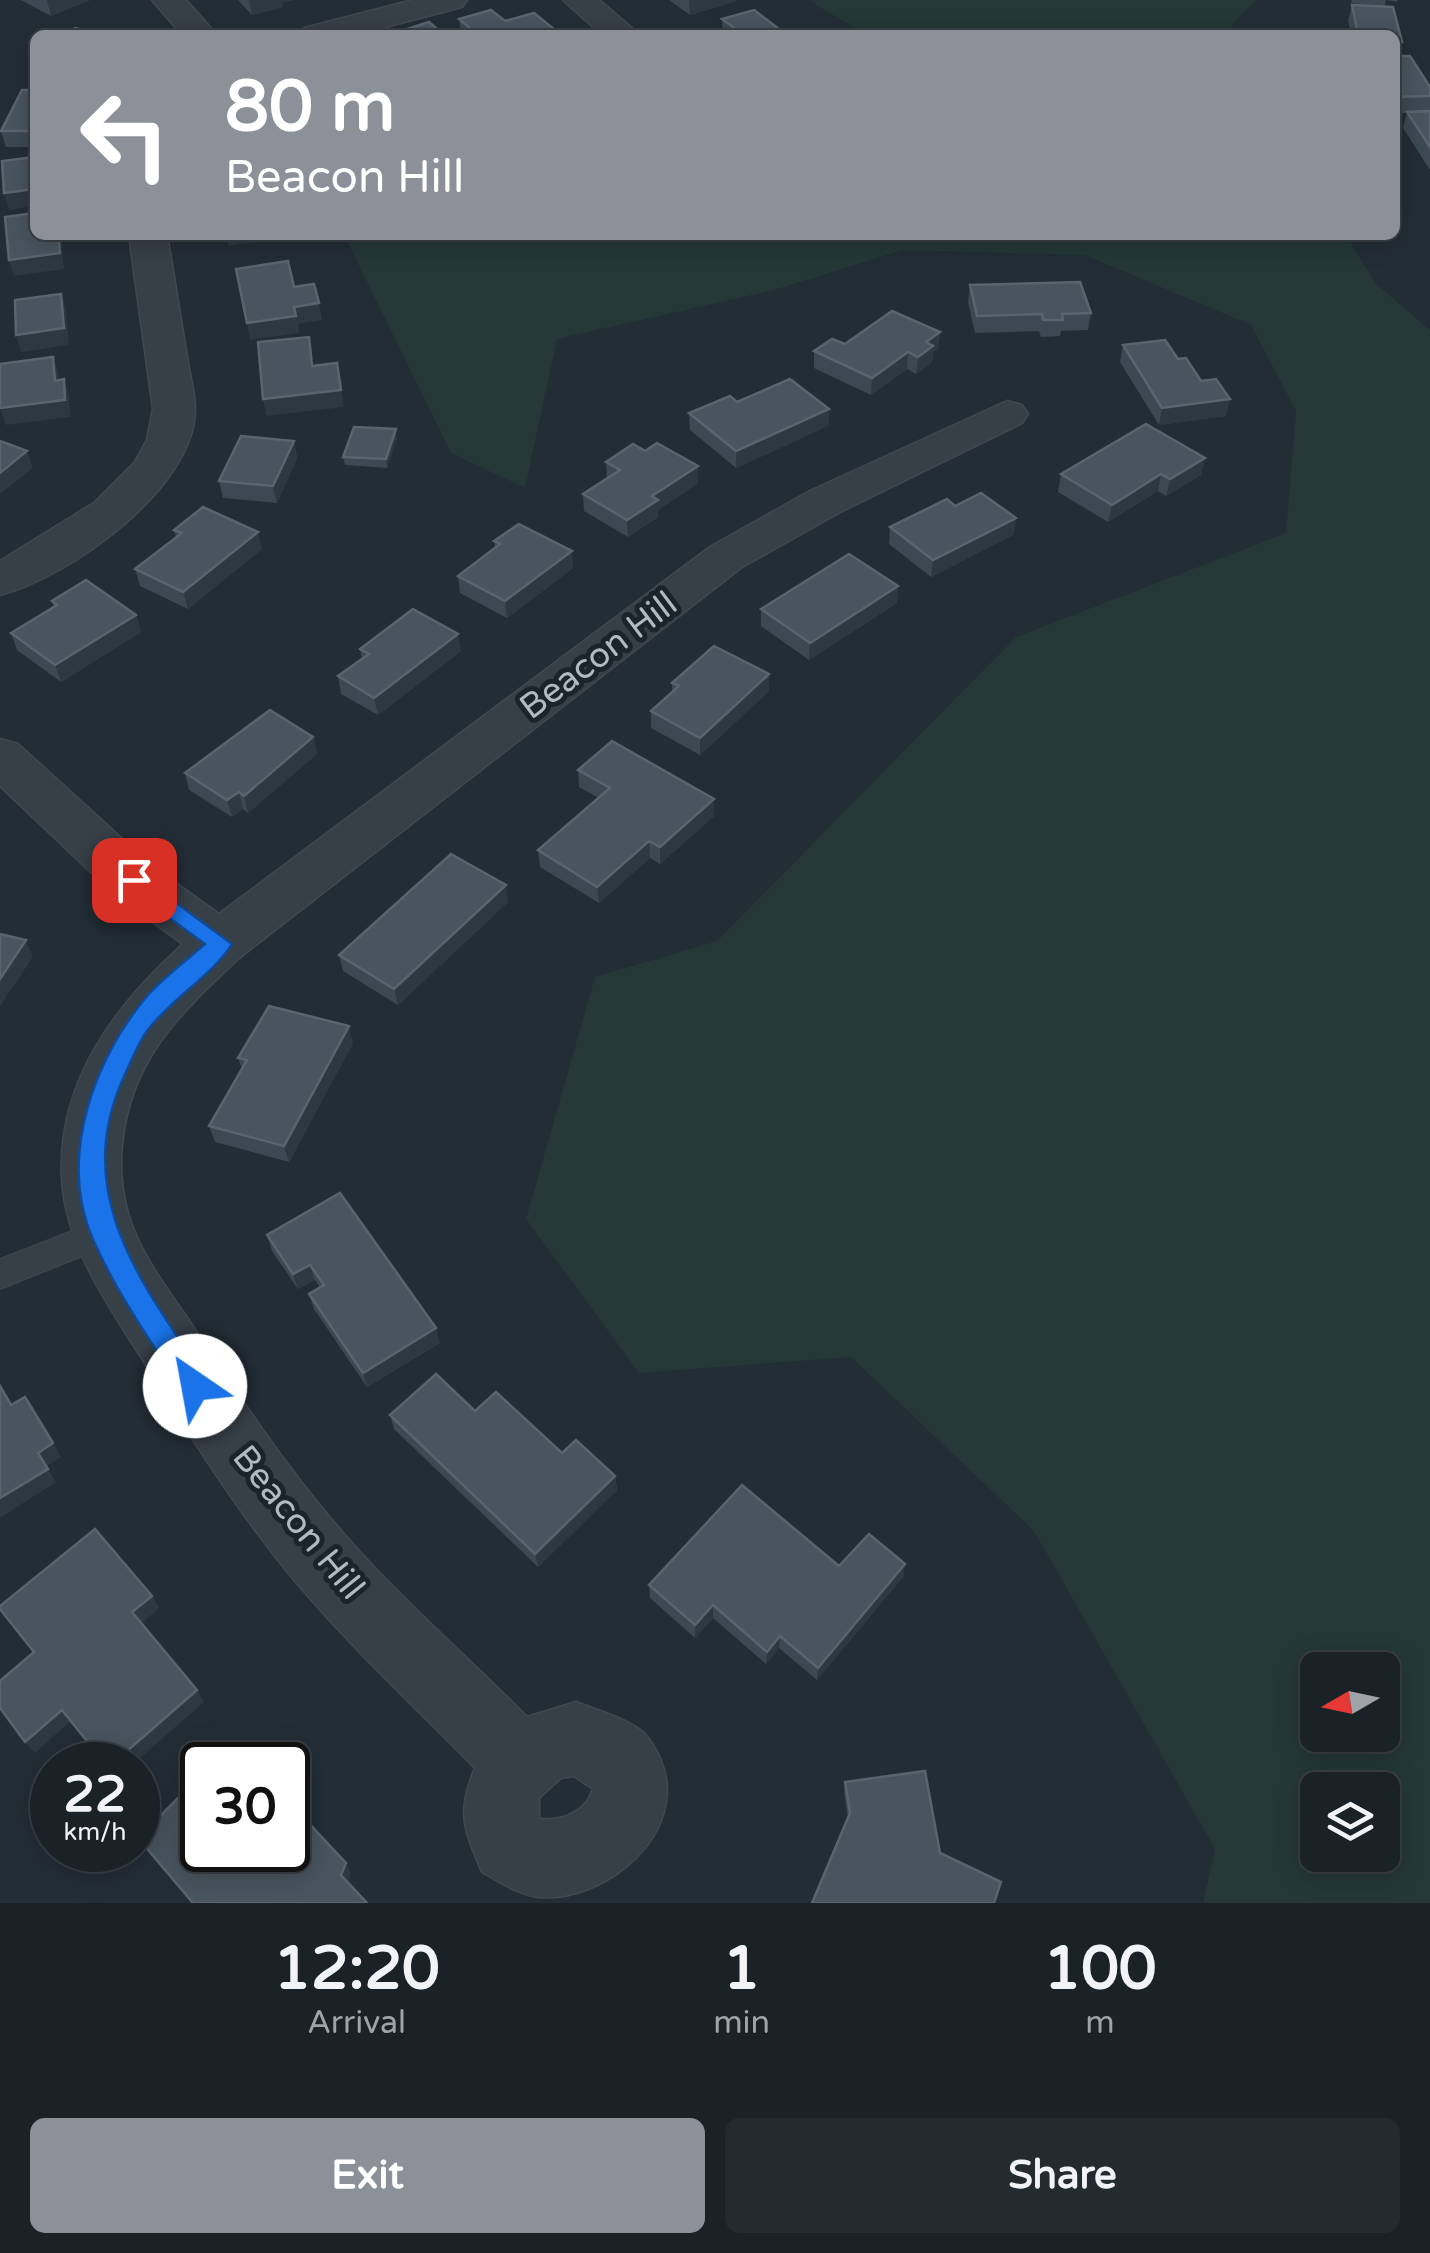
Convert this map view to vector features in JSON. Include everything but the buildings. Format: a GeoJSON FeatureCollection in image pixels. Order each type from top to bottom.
{"type":"FeatureCollection","features":[{"type":"Feature","properties":{"kind":"street"},"geometry":{"type":"LineString","coordinates":[[168,0],[195,30]]}},
{"type":"Feature","properties":{"kind":"street"},"geometry":{"type":"LineString","coordinates":[[335,30],[451,0]]}},
{"type":"Feature","properties":{"kind":"street"},"geometry":{"type":"LineString","coordinates":[[579,0],[617,30]]}},
{"type":"Feature","properties":{"kind":"street"},"geometry":{"type":"LineString","coordinates":[[0,580],[117,506],[144,480],[162,453],[173,426],[174,410],[149,240]]}},
{"type":"Feature","properties":{"kind":"street","name":"Beacon Hill"},"geometry":{"type":"LineString","coordinates":[[520,1761],[320,1558],[213,1414],[142,1304],[103,1233],[92,1182],[92,1146],[102,1096],[134,1030],[159,999],[220,944],[726,557],[826,502],[1007,414]]}},
{"type":"Feature","properties":{"kind":"street"},"geometry":{"type":"LineString","coordinates":[[0,757],[134,880],[220,944]]}},
{"type":"Feature","properties":{"kind":"lane"},"geometry":{"type":"LineString","coordinates":[[0,1274],[103,1233]]}},
{"type":"Feature","properties":{"kind":"shaded area"},"geometry":{"type":"Polygon","coordinates":[[[808,0],[1256,0],[1231,26],[1233,30],[859,30],[808,0]]]}},
{"type":"Feature","properties":{"kind":"shaded area"},"geometry":{"type":"Polygon","coordinates":[[[346,240],[1349,240],[1375,283],[1430,330],[1430,1903],[1203,1903],[1215,1849],[1034,1531],[851,1357],[639,1373],[526,1219],[595,977],[717,941],[1016,637],[1286,533],[1296,411],[1251,325],[1085,255],[903,250],[774,290],[557,339],[525,488],[451,453],[346,240]]]}},
{"type":"Feature","properties":{"kind":"route"},"geometry":{"type":"LineString","coordinates":[[134,880],[220,944],[159,999],[134,1030],[102,1096],[92,1146],[92,1182],[103,1233],[142,1304],[195,1386]]}}]}
